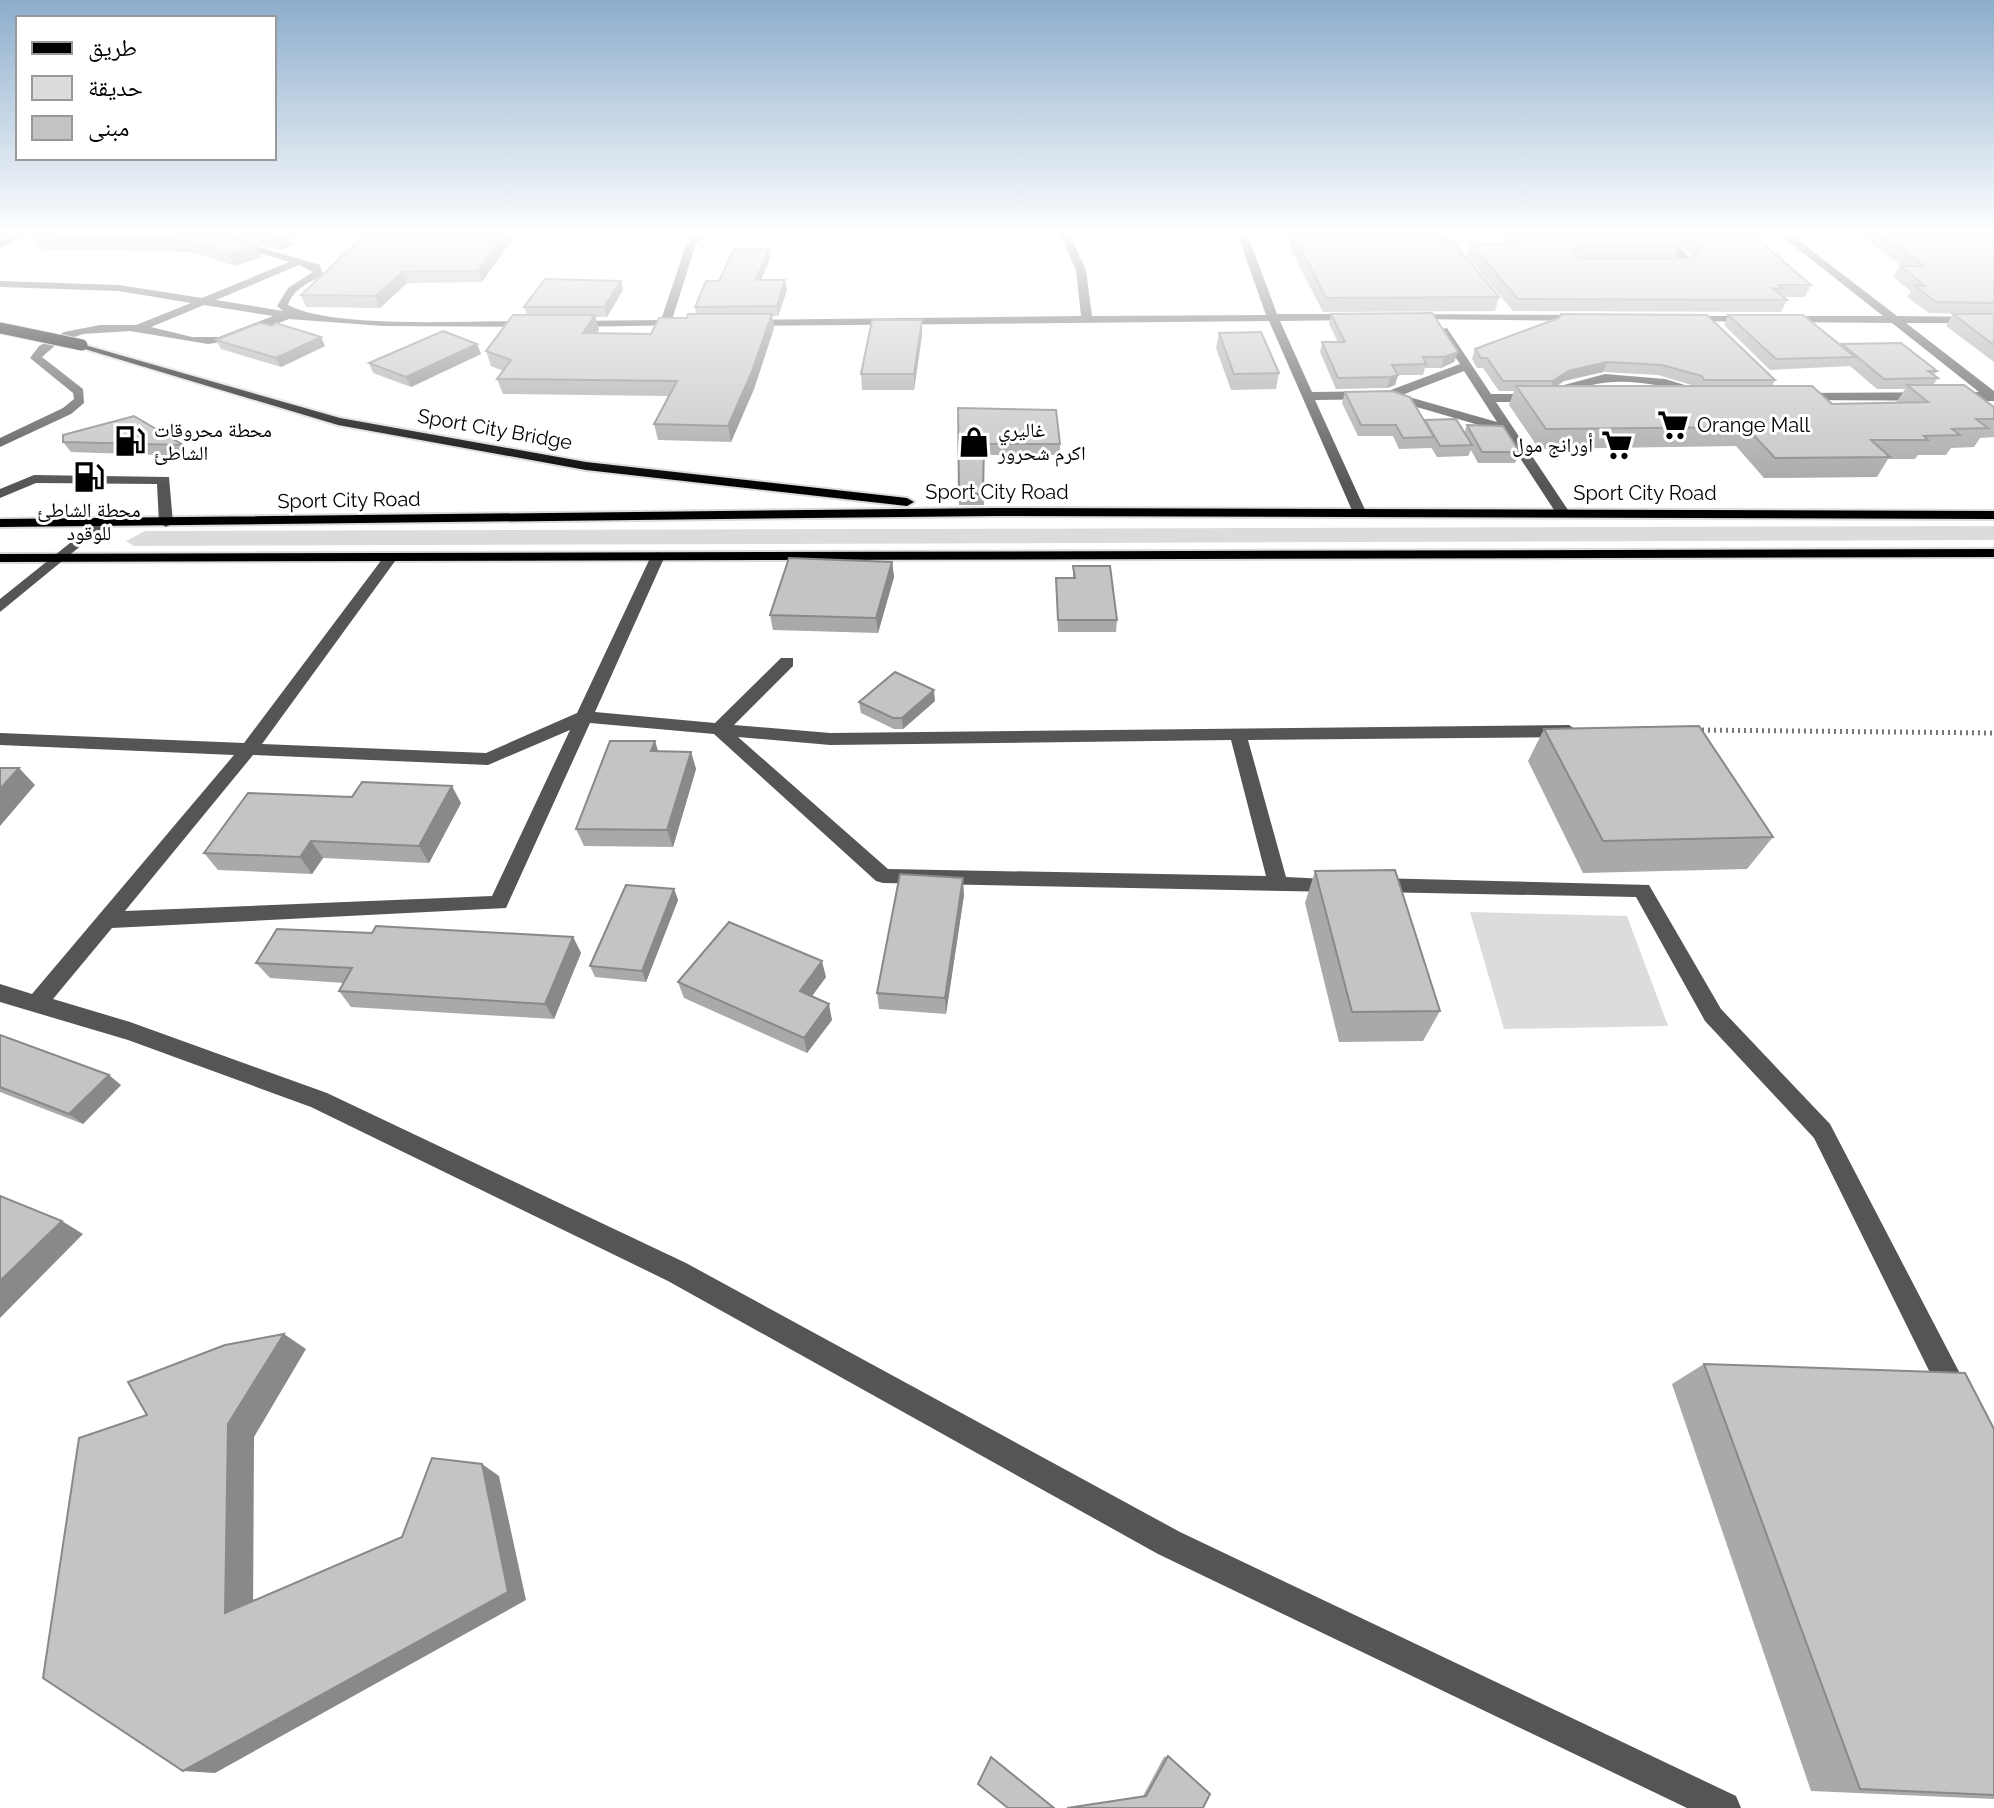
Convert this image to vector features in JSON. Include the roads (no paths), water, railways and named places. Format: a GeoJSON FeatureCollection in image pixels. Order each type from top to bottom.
{"type":"FeatureCollection","features":[{"type":"Feature","properties":{"kind":"main road","name":"Sport City Bridge"},"geometry":{"type":"LineString","coordinates":[[0,328],[82,345],[338,421],[586,466],[995,512]]}},
{"type":"Feature","properties":{"kind":"main road","name":"Sport City Road"},"geometry":{"type":"LineString","coordinates":[[0,523],[995,512],[1994,515]]}},
{"type":"Feature","properties":{"kind":"main road"},"geometry":{"type":"LineString","coordinates":[[0,558],[1994,553]]}},
{"type":"Feature","properties":{"kind":"street"},"geometry":{"type":"LineString","coordinates":[[139,328],[165,317]]}},
{"type":"Feature","properties":{"kind":"street"},"geometry":{"type":"LineString","coordinates":[[0,443],[67,411],[80,400],[79,392],[38,361],[37,354],[46,345],[82,332],[139,328],[210,341],[232,337],[271,319],[287,317]]}},
{"type":"Feature","properties":{"kind":"street"},"geometry":{"type":"LineString","coordinates":[[315,317],[363,322],[549,324]]}},
{"type":"Feature","properties":{"kind":"street"},"geometry":{"type":"LineString","coordinates":[[665,323],[667,317]]}},
{"type":"Feature","properties":{"kind":"street"},"geometry":{"type":"LineString","coordinates":[[726,323],[1337,317]]}},
{"type":"Feature","properties":{"kind":"street"},"geometry":{"type":"LineString","coordinates":[[1434,317],[1563,513]]}},
{"type":"Feature","properties":{"kind":"street"},"geometry":{"type":"LineString","coordinates":[[1529,317],[1592,318]]}},
{"type":"Feature","properties":{"kind":"street"},"geometry":{"type":"LineString","coordinates":[[1892,317],[1993,396]]}},
{"type":"Feature","properties":{"kind":"street"},"geometry":{"type":"LineString","coordinates":[[1273,318],[1359,512]]}},
{"type":"Feature","properties":{"kind":"street"},"geometry":{"type":"LineString","coordinates":[[1534,329],[1563,318]]}},
{"type":"Feature","properties":{"kind":"street"},"geometry":{"type":"LineString","coordinates":[[1679,319],[1994,320]]}},
{"type":"Feature","properties":{"kind":"street"},"geometry":{"type":"LineString","coordinates":[[1707,319],[1717,329]]}},
{"type":"Feature","properties":{"kind":"street"},"geometry":{"type":"LineString","coordinates":[[564,324],[696,323]]}},
{"type":"Feature","properties":{"kind":"street"},"geometry":{"type":"LineString","coordinates":[[1390,395],[1463,361],[1475,351]]}},
{"type":"Feature","properties":{"kind":"street"},"geometry":{"type":"LineString","coordinates":[[1552,398],[1560,391],[1586,381],[1618,379],[1667,384],[1715,397],[1670,397]]}},
{"type":"Feature","properties":{"kind":"street"},"geometry":{"type":"LineString","coordinates":[[1308,396],[1390,395],[1508,429]]}},
{"type":"Feature","properties":{"kind":"street"},"geometry":{"type":"LineString","coordinates":[[1788,397],[1993,396]]}},
{"type":"Feature","properties":{"kind":"street"},"geometry":{"type":"LineString","coordinates":[[1487,398],[1581,398]]}},
{"type":"Feature","properties":{"kind":"street"},"geometry":{"type":"LineString","coordinates":[[0,494],[34,479],[164,480],[166,523]]}},
{"type":"Feature","properties":{"kind":"street"},"geometry":{"type":"LineString","coordinates":[[0,607],[100,523]]}},
{"type":"Feature","properties":{"kind":"street"},"geometry":{"type":"LineString","coordinates":[[106,920],[499,903],[658,556]]}},
{"type":"Feature","properties":{"kind":"street"},"geometry":{"type":"LineString","coordinates":[[38,1002],[247,751],[391,557]]}},
{"type":"Feature","properties":{"kind":"street"},"geometry":{"type":"LineString","coordinates":[[719,729],[787,662]]}},
{"type":"Feature","properties":{"kind":"street"},"geometry":{"type":"LineString","coordinates":[[0,739],[488,759],[584,717],[830,739],[1585,731]]}},
{"type":"Feature","properties":{"kind":"street"},"geometry":{"type":"LineString","coordinates":[[719,729],[883,876],[1642,890],[1713,1015],[1822,1131],[1965,1414]]}},
{"type":"Feature","properties":{"kind":"street"},"geometry":{"type":"LineString","coordinates":[[1238,735],[1278,883]]}},
{"type":"Feature","properties":{"kind":"street"},"geometry":{"type":"LineString","coordinates":[[0,993],[38,1002],[224,1063],[319,1100],[677,1272],[1169,1543],[1724,1808]]}},
{"type":"Feature","properties":{"kind":"place","name":"Orange Mall"},"geometry":{"type":"Point","coordinates":[1673,425]}},
{"type":"Feature","properties":{"kind":"place","name":"محطة محروقات الشاطئ"},"geometry":{"type":"Point","coordinates":[130,441]}},
{"type":"Feature","properties":{"kind":"place","name":"غاليري اكرم شحرور"},"geometry":{"type":"Point","coordinates":[974,442]}},
{"type":"Feature","properties":{"kind":"place","name":"أورانج مول"},"geometry":{"type":"Point","coordinates":[1617,445]}},
{"type":"Feature","properties":{"kind":"place","name":"محطة الشاطئ للوقود"},"geometry":{"type":"Point","coordinates":[89,477]}}]}
